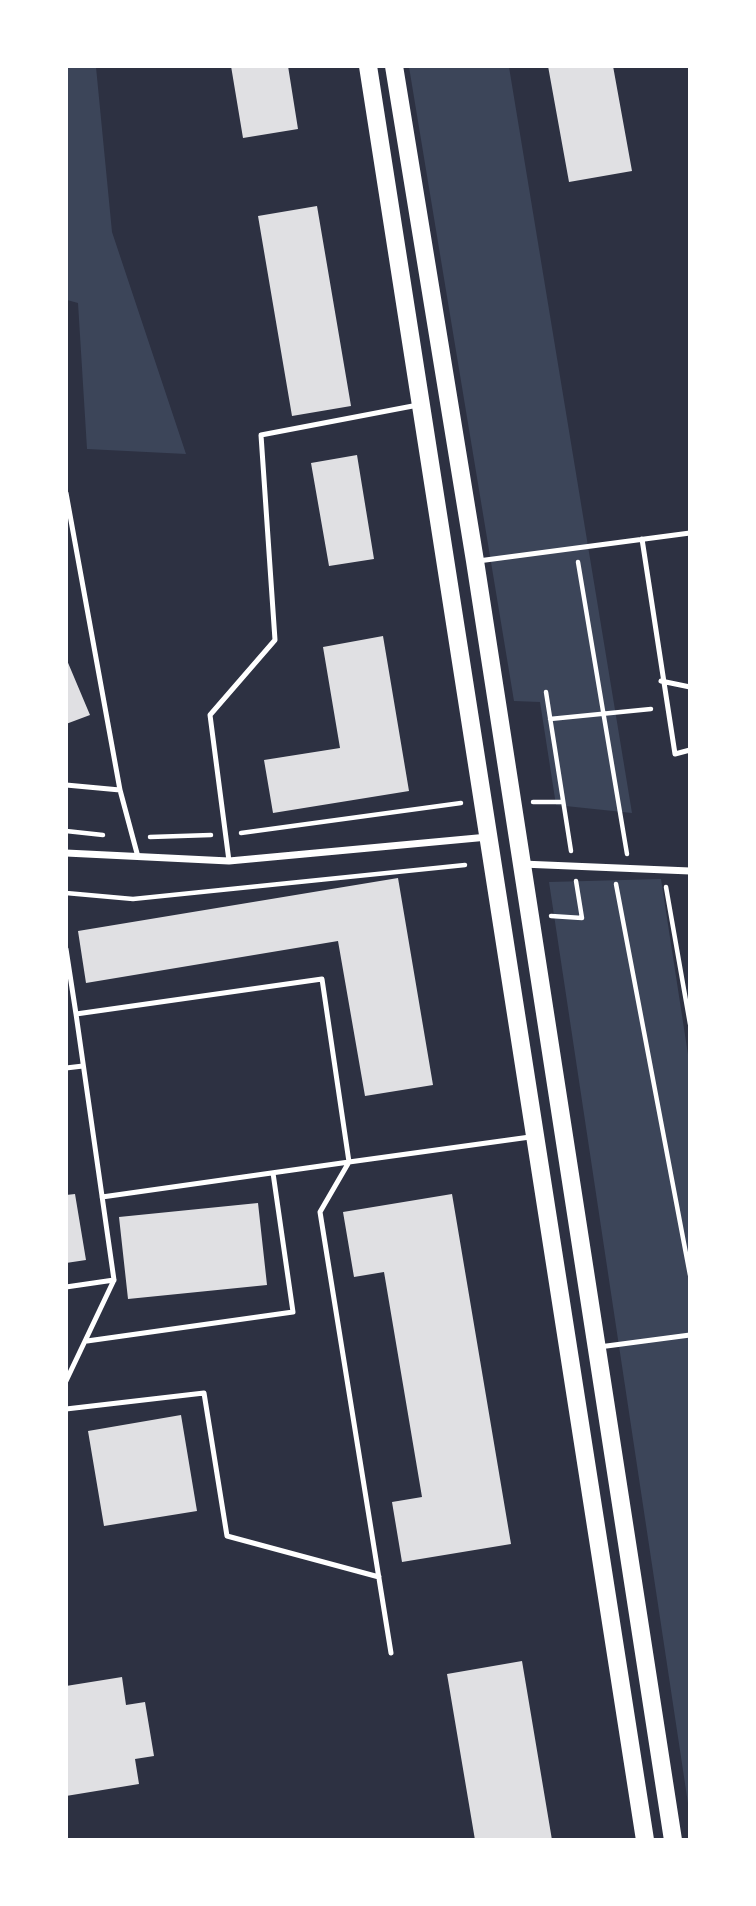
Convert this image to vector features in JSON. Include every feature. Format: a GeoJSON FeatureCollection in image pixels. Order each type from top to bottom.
{"type":"FeatureCollection","features":[{"type":"Feature","properties":{"kind":"main road"},"geometry":{"type":"LineString","coordinates":[[368,66],[533,1136],[645,1839]]}},
{"type":"Feature","properties":{"kind":"main road"},"geometry":{"type":"LineString","coordinates":[[394,66],[475,561],[673,1839]]}},
{"type":"Feature","properties":{"kind":"main road"},"geometry":{"type":"LineString","coordinates":[[447,565],[475,561]]}},
{"type":"Feature","properties":{"kind":"main road"},"geometry":{"type":"LineString","coordinates":[[488,837],[522,864]]}},
{"type":"Feature","properties":{"kind":"street"},"geometry":{"type":"LineString","coordinates":[[66,853],[229,861],[488,837]]}},
{"type":"Feature","properties":{"kind":"street"},"geometry":{"type":"LineString","coordinates":[[522,864],[690,871]]}},
{"type":"Feature","properties":{"kind":"lane"},"geometry":{"type":"LineString","coordinates":[[229,861],[209,715],[275,640],[261,435],[422,404]]}},
{"type":"Feature","properties":{"kind":"lane"},"geometry":{"type":"LineString","coordinates":[[66,493],[120,790],[138,857]]}},
{"type":"Feature","properties":{"kind":"lane"},"geometry":{"type":"LineString","coordinates":[[475,561],[690,533]]}},
{"type":"Feature","properties":{"kind":"lane"},"geometry":{"type":"LineString","coordinates":[[642,539],[661,681],[675,754],[690,750]]}},
{"type":"Feature","properties":{"kind":"lane"},"geometry":{"type":"LineString","coordinates":[[661,681],[690,687]]}},
{"type":"Feature","properties":{"kind":"lane"},"geometry":{"type":"LineString","coordinates":[[66,785],[120,790]]}},
{"type":"Feature","properties":{"kind":"lane"},"geometry":{"type":"LineString","coordinates":[[66,949],[114,1280],[66,1381]]}},
{"type":"Feature","properties":{"kind":"lane"},"geometry":{"type":"LineString","coordinates":[[76,1014],[322,979],[349,1163],[320,1212],[391,1653]]}},
{"type":"Feature","properties":{"kind":"lane"},"geometry":{"type":"LineString","coordinates":[[66,1068],[83,1066]]}},
{"type":"Feature","properties":{"kind":"lane"},"geometry":{"type":"LineString","coordinates":[[102,1198],[533,1136]]}},
{"type":"Feature","properties":{"kind":"lane"},"geometry":{"type":"LineString","coordinates":[[87,1341],[293,1311],[273,1173]]}},
{"type":"Feature","properties":{"kind":"lane"},"geometry":{"type":"LineString","coordinates":[[66,1287],[114,1280]]}},
{"type":"Feature","properties":{"kind":"lane"},"geometry":{"type":"LineString","coordinates":[[596,1347],[690,1335]]}},
{"type":"Feature","properties":{"kind":"lane"},"geometry":{"type":"LineString","coordinates":[[66,1409],[204,1393],[227,1536],[379,1577]]}},
{"type":"Feature","properties":{"kind":"path"},"geometry":{"type":"LineString","coordinates":[[575,548],[629,869]]}},
{"type":"Feature","properties":{"kind":"path"},"geometry":{"type":"LineString","coordinates":[[546,692],[573,866]]}},
{"type":"Feature","properties":{"kind":"path"},"geometry":{"type":"LineString","coordinates":[[550,719],[666,708]]}},
{"type":"Feature","properties":{"kind":"path"},"geometry":{"type":"LineString","coordinates":[[512,802],[563,802]]}},
{"type":"Feature","properties":{"kind":"path"},"geometry":{"type":"LineString","coordinates":[[66,831],[132,837],[226,835],[455,803],[483,803]]}},
{"type":"Feature","properties":{"kind":"path"},"geometry":{"type":"LineString","coordinates":[[66,893],[133,899],[465,865]]}},
{"type":"Feature","properties":{"kind":"path"},"geometry":{"type":"LineString","coordinates":[[613,868],[690,1275]]}},
{"type":"Feature","properties":{"kind":"path"},"geometry":{"type":"LineString","coordinates":[[663,870],[690,1024]]}},
{"type":"Feature","properties":{"kind":"shaded area"},"geometry":{"type":"Polygon","coordinates":[[[66,67],[96,67],[112,232],[186,454],[87,449],[78,303],[67,300],[66,67]]]}},
{"type":"Feature","properties":{"kind":"shaded area"},"geometry":{"type":"Polygon","coordinates":[[[409,67],[509,67],[632,813],[556,805],[540,702],[514,701],[409,67]]]}},
{"type":"Feature","properties":{"kind":"shaded area"},"geometry":{"type":"Polygon","coordinates":[[[661,879],[689,1061],[689,1810],[549,882],[661,879]]]}},
{"type":"Feature","properties":{"kind":"building"},"geometry":{"type":"Polygon","coordinates":[[[231,66],[288,66],[298,129],[243,138],[231,66]]]}},
{"type":"Feature","properties":{"kind":"building"},"geometry":{"type":"Polygon","coordinates":[[[548,66],[613,66],[632,171],[569,182],[548,66]]]}},
{"type":"Feature","properties":{"kind":"building"},"geometry":{"type":"Polygon","coordinates":[[[317,206],[351,406],[292,416],[258,216],[317,206]]]}},
{"type":"Feature","properties":{"kind":"building"},"geometry":{"type":"Polygon","coordinates":[[[357,455],[374,559],[329,566],[311,463],[357,455]]]}},
{"type":"Feature","properties":{"kind":"building"},"geometry":{"type":"Polygon","coordinates":[[[383,636],[409,791],[273,813],[264,760],[340,748],[323,647],[383,636]]]}},
{"type":"Feature","properties":{"kind":"building"},"geometry":{"type":"Polygon","coordinates":[[[66,658],[90,715],[66,724],[66,658]]]}},
{"type":"Feature","properties":{"kind":"building"},"geometry":{"type":"Polygon","coordinates":[[[398,878],[433,1085],[365,1096],[338,941],[86,983],[78,931],[398,878]]]}},
{"type":"Feature","properties":{"kind":"building"},"geometry":{"type":"Polygon","coordinates":[[[75,1194],[86,1260],[66,1263],[66,1195],[75,1194]]]}},
{"type":"Feature","properties":{"kind":"building"},"geometry":{"type":"Polygon","coordinates":[[[452,1194],[511,1544],[402,1562],[392,1502],[422,1497],[384,1272],[354,1277],[343,1212],[452,1194]]]}},
{"type":"Feature","properties":{"kind":"building"},"geometry":{"type":"Polygon","coordinates":[[[258,1203],[267,1285],[128,1299],[119,1217],[258,1203]]]}},
{"type":"Feature","properties":{"kind":"building"},"geometry":{"type":"Polygon","coordinates":[[[181,1415],[197,1511],[104,1526],[88,1431],[181,1415]]]}},
{"type":"Feature","properties":{"kind":"building"},"geometry":{"type":"Polygon","coordinates":[[[522,1661],[552,1840],[475,1840],[447,1674],[522,1661]]]}},
{"type":"Feature","properties":{"kind":"building"},"geometry":{"type":"Polygon","coordinates":[[[122,1677],[126,1705],[145,1702],[154,1756],[135,1759],[139,1784],[66,1796],[66,1686],[122,1677]]]}}]}
